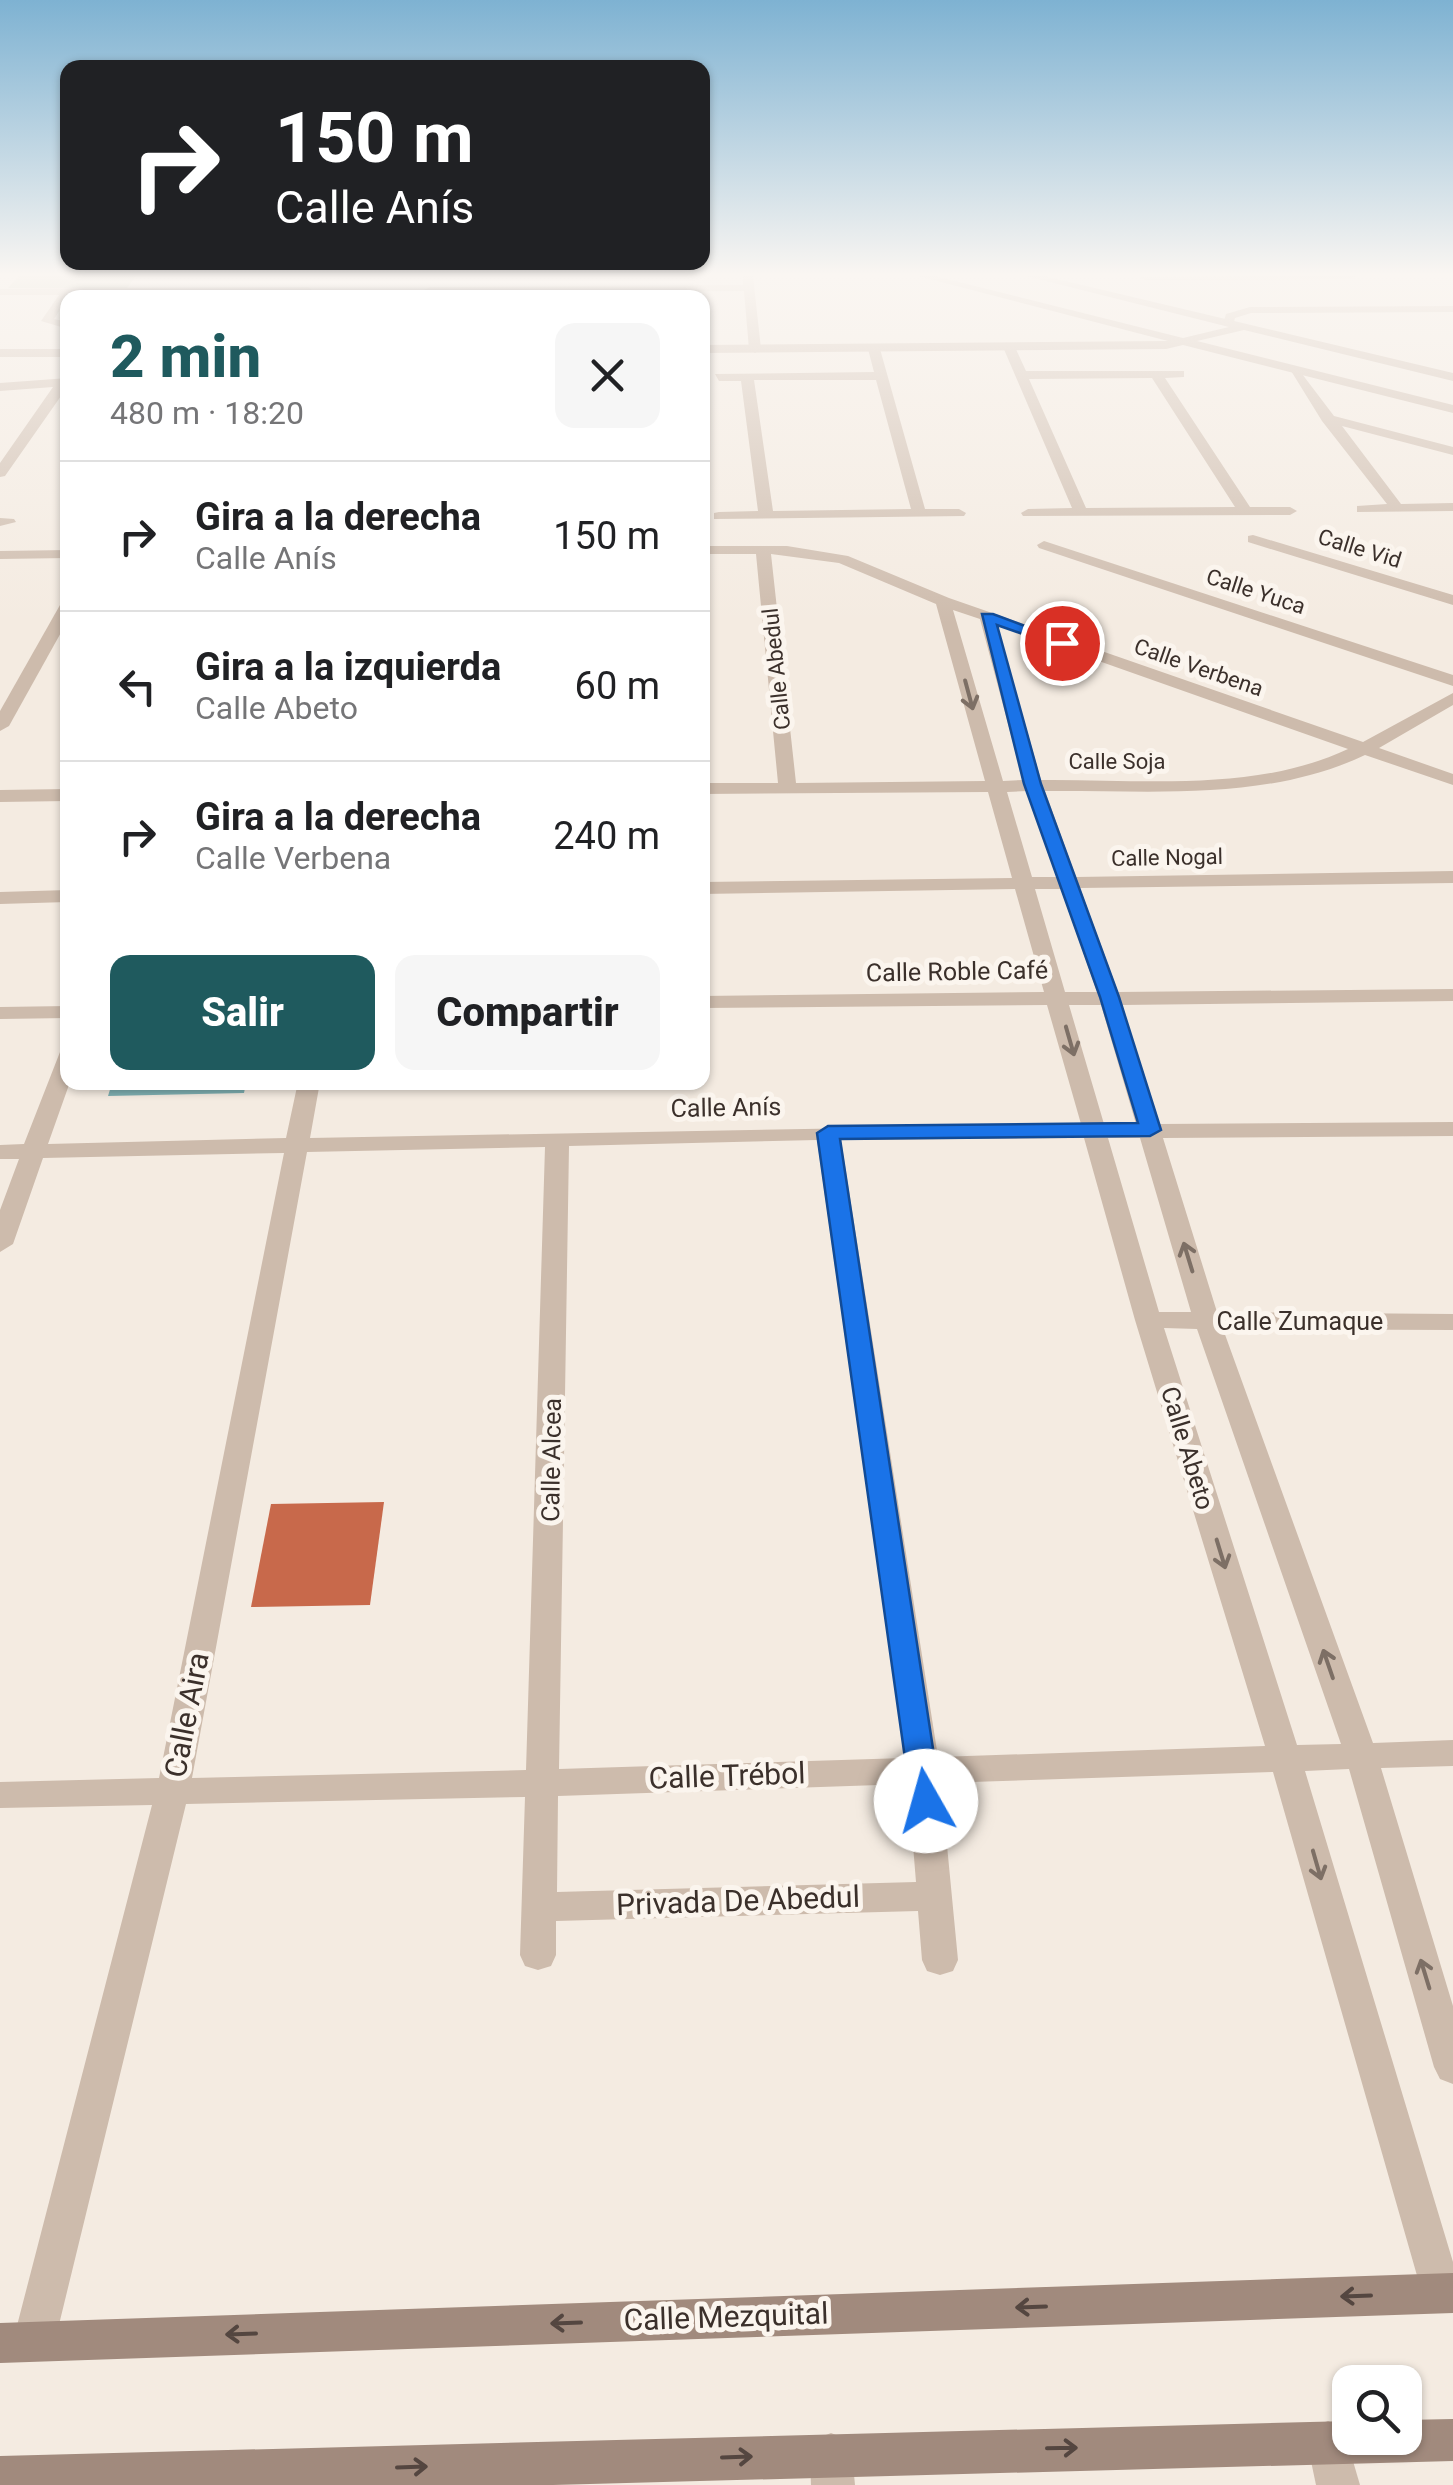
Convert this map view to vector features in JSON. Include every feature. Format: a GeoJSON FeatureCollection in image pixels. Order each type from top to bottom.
{"type":"FeatureCollection","features":[{"type":"Feature","properties":{"kind":"main road","name":"Calle Mezquital"},"geometry":{"type":"LineString","coordinates":[[17,2342],[1447,2293]]}},
{"type":"Feature","properties":{"kind":"main road"},"geometry":{"type":"LineString","coordinates":[[0,2478],[832,2469],[1328,2442],[1453,2440]]}},
{"type":"Feature","properties":{"kind":"street"},"geometry":{"type":"LineString","coordinates":[[0,473],[58,392]]}},
{"type":"Feature","properties":{"kind":"street"},"geometry":{"type":"LineString","coordinates":[[750,392],[766,515]]}},
{"type":"Feature","properties":{"kind":"street"},"geometry":{"type":"LineString","coordinates":[[887,392],[918,513]]}},
{"type":"Feature","properties":{"kind":"street"},"geometry":{"type":"LineString","coordinates":[[1028,392],[1082,512]]}},
{"type":"Feature","properties":{"kind":"street"},"geometry":{"type":"LineString","coordinates":[[1168,392],[1245,511]]}},
{"type":"Feature","properties":{"kind":"street"},"geometry":{"type":"LineString","coordinates":[[1309,392],[1397,508]]}},
{"type":"Feature","properties":{"kind":"street"},"geometry":{"type":"LineString","coordinates":[[1386,392],[1453,409]]}},
{"type":"Feature","properties":{"kind":"street"},"geometry":{"type":"LineString","coordinates":[[1327,418],[1453,451]]}},
{"type":"Feature","properties":{"kind":"street"},"geometry":{"type":"LineString","coordinates":[[1362,509],[1453,507]]}},
{"type":"Feature","properties":{"kind":"street"},"geometry":{"type":"LineString","coordinates":[[1028,513],[1290,511]]}},
{"type":"Feature","properties":{"kind":"street"},"geometry":{"type":"LineString","coordinates":[[719,516],[959,512]]}},
{"type":"Feature","properties":{"kind":"street","name":"Calle Vid"},"geometry":{"type":"LineString","coordinates":[[1253,539],[1453,600]]}},
{"type":"Feature","properties":{"kind":"street","name":"Calle Yuca"},"geometry":{"type":"LineString","coordinates":[[1044,545],[1453,680]]}},
{"type":"Feature","properties":{"kind":"street","name":"Calle Abedul"},"geometry":{"type":"LineString","coordinates":[[763,549],[788,789]]}},
{"type":"Feature","properties":{"kind":"street","name":"Calle Verbena"},"geometry":{"type":"LineString","coordinates":[[710,550],[818,553],[855,564],[988,617],[1453,780]]}},
{"type":"Feature","properties":{"kind":"street"},"geometry":{"type":"LineString","coordinates":[[0,556],[60,554]]}},
{"type":"Feature","properties":{"kind":"street","name":"Calle Abeto"},"geometry":{"type":"LineString","coordinates":[[944,601],[1148,1320],[1447,2293]]}},
{"type":"Feature","properties":{"kind":"street"},"geometry":{"type":"LineString","coordinates":[[988,617],[1033,784],[1109,997],[1208,1321],[1360,1756],[1453,2067]]}},
{"type":"Feature","properties":{"kind":"street"},"geometry":{"type":"LineString","coordinates":[[0,726],[60,619]]}},
{"type":"Feature","properties":{"kind":"street","name":"Calle Soja"},"geometry":{"type":"LineString","coordinates":[[710,790],[1234,782],[1306,772],[1362,749],[1453,698]]}},
{"type":"Feature","properties":{"kind":"street"},"geometry":{"type":"LineString","coordinates":[[0,796],[60,795]]}},
{"type":"Feature","properties":{"kind":"street","name":"Calle Nogal"},"geometry":{"type":"LineString","coordinates":[[710,888],[1453,877]]}},
{"type":"Feature","properties":{"kind":"street"},"geometry":{"type":"LineString","coordinates":[[0,898],[60,896]]}},
{"type":"Feature","properties":{"kind":"street","name":"Calle Roble Café"},"geometry":{"type":"LineString","coordinates":[[710,1002],[1453,995]]}},
{"type":"Feature","properties":{"kind":"street"},"geometry":{"type":"LineString","coordinates":[[0,1014],[60,1012]]}},
{"type":"Feature","properties":{"kind":"street"},"geometry":{"type":"LineString","coordinates":[[0,1244],[60,1080]]}},
{"type":"Feature","properties":{"kind":"street","name":"Calle Aira"},"geometry":{"type":"LineString","coordinates":[[17,2342],[173,1789],[307,1090]]}},
{"type":"Feature","properties":{"kind":"street","name":"Calle Anís"},"geometry":{"type":"LineString","coordinates":[[0,1152],[828,1133],[1453,1129]]}},
{"type":"Feature","properties":{"kind":"street"},"geometry":{"type":"LineString","coordinates":[[828,1133],[923,1769],[940,1960]]}},
{"type":"Feature","properties":{"kind":"street","name":"Calle Alcea"},"geometry":{"type":"LineString","coordinates":[[544,1783],[557,1138]]}},
{"type":"Feature","properties":{"kind":"street","name":"Calle Zumaque"},"geometry":{"type":"LineString","coordinates":[[1148,1320],[1453,1322]]}},
{"type":"Feature","properties":{"kind":"street","name":"Calle Trébol"},"geometry":{"type":"LineString","coordinates":[[0,1795],[544,1783],[1453,1754]]}},
{"type":"Feature","properties":{"kind":"street"},"geometry":{"type":"LineString","coordinates":[[538,1955],[544,1783]]}},
{"type":"Feature","properties":{"kind":"street","name":"Privada De Abedul"},"geometry":{"type":"LineString","coordinates":[[541,1907],[934,1896]]}},
{"type":"Feature","properties":{"kind":"street"},"geometry":{"type":"LineString","coordinates":[[1328,2442],[1338,2485]]}},
{"type":"Feature","properties":{"kind":"water"},"geometry":{"type":"Polygon","coordinates":[[[110,1090],[245,1090],[244,1093],[108,1096],[110,1090]]]}},
{"type":"Feature","properties":{"kind":"building"},"geometry":{"type":"Polygon","coordinates":[[[384,1502],[370,1605],[251,1607],[271,1504],[384,1502]]]}},
{"type":"Feature","properties":{"kind":"route"},"geometry":{"type":"LineString","coordinates":[[926,1801],[828,1133],[1150,1130],[1109,997],[1033,784],[988,617],[1062,643]]}}]}
